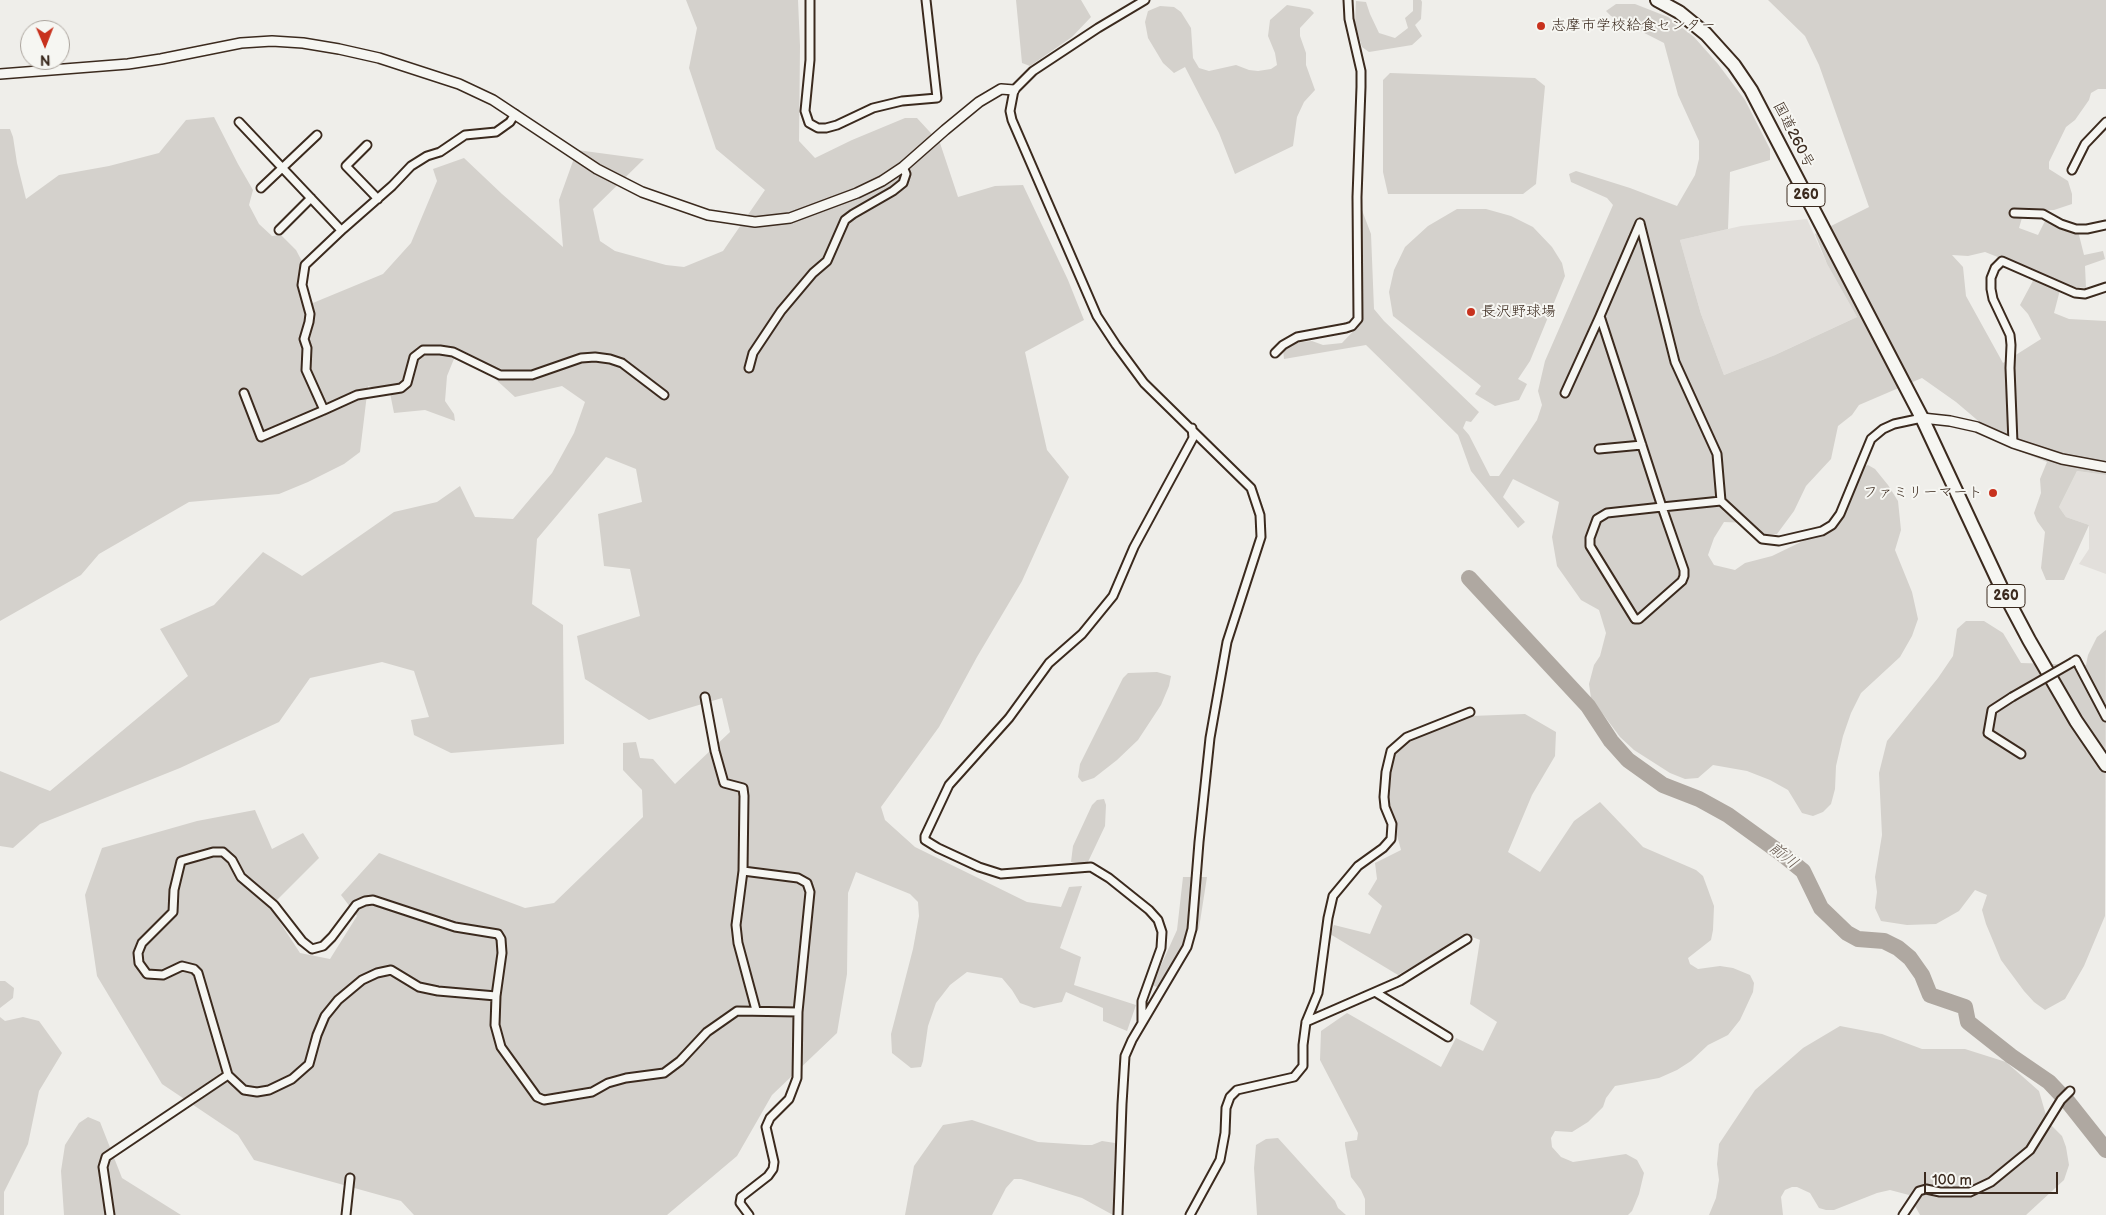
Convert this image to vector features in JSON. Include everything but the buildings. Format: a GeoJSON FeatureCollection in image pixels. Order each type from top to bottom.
{"type":"FeatureCollection","features":[{"type":"Feature","properties":{"kind":"highway","name":"国道260号"},"geometry":{"type":"LineString","coordinates":[[1657,0],[1679,12],[1706,34],[1734,65],[1752,90],[1922,418]]}},
{"type":"Feature","properties":{"kind":"highway","name":"260"},"geometry":{"type":"LineString","coordinates":[[1922,418],[2001,586],[2029,640],[2071,714],[2106,765]]}},
{"type":"Feature","properties":{"kind":"street"},"geometry":{"type":"LineString","coordinates":[[810,0],[810,60],[805,111],[808,123],[818,128],[837,125],[873,108],[902,101],[937,98],[926,0]]}},
{"type":"Feature","properties":{"kind":"street"},"geometry":{"type":"LineString","coordinates":[[1118,1215],[1122,1104],[1126,1056],[1142,1022],[1187,947],[1192,928],[1204,782],[1220,676],[1227,642],[1261,536],[1260,515],[1251,488],[1144,382],[1097,316],[1010,112],[1014,90],[1033,71],[1098,28],[1145,0]]}},
{"type":"Feature","properties":{"kind":"street"},"geometry":{"type":"LineString","coordinates":[[1275,352],[1296,337],[1346,328],[1352,326],[1358,319],[1357,197],[1361,79],[1349,19],[1348,0]]}},
{"type":"Feature","properties":{"kind":"street"},"geometry":{"type":"LineString","coordinates":[[0,74],[128,64],[241,43],[295,42],[347,51],[416,69],[459,84],[515,114],[598,169],[642,192],[708,215],[755,222],[790,218],[857,193],[903,168],[944,130],[979,102],[1001,89],[1014,90]]}},
{"type":"Feature","properties":{"kind":"street"},"geometry":{"type":"LineString","coordinates":[[324,410],[306,370],[307,348],[304,339],[310,314],[303,292],[302,279],[305,264],[412,166],[427,156],[440,152],[467,134],[496,132],[510,122],[515,114]]}},
{"type":"Feature","properties":{"kind":"street"},"geometry":{"type":"LineString","coordinates":[[239,122],[341,230]]}},
{"type":"Feature","properties":{"kind":"street"},"geometry":{"type":"LineString","coordinates":[[2072,170],[2085,144],[2106,122]]}},
{"type":"Feature","properties":{"kind":"street"},"geometry":{"type":"LineString","coordinates":[[261,188],[318,135]]}},
{"type":"Feature","properties":{"kind":"street"},"geometry":{"type":"LineString","coordinates":[[367,145],[346,166],[378,199]]}},
{"type":"Feature","properties":{"kind":"street"},"geometry":{"type":"LineString","coordinates":[[749,368],[754,353],[781,311],[813,272],[827,262],[845,220],[903,183],[906,174],[903,168]]}},
{"type":"Feature","properties":{"kind":"street"},"geometry":{"type":"LineString","coordinates":[[279,230],[311,198]]}},
{"type":"Feature","properties":{"kind":"street"},"geometry":{"type":"LineString","coordinates":[[2014,213],[2043,214],[2061,224],[2076,229],[2096,228],[2106,225]]}},
{"type":"Feature","properties":{"kind":"street"},"geometry":{"type":"LineString","coordinates":[[1565,393],[1640,223],[1675,362],[1716,454],[1721,501],[1762,539],[1779,541],[1822,531],[1832,525],[1840,514],[1871,439],[1883,429],[1894,424],[1922,418],[1950,421],[1977,427],[2013,443],[2062,459],[2106,467]]}},
{"type":"Feature","properties":{"kind":"street"},"geometry":{"type":"LineString","coordinates":[[2013,443],[2010,368],[2012,345],[2010,335],[1992,294],[1991,278],[1995,268],[2002,261],[2075,293],[2085,294],[2106,287]]}},
{"type":"Feature","properties":{"kind":"street"},"geometry":{"type":"LineString","coordinates":[[1600,316],[1662,507],[1684,570],[1682,581],[1639,619],[1634,619],[1593,554],[1590,538],[1597,519],[1607,513],[1662,507],[1721,501]]}},
{"type":"Feature","properties":{"kind":"street"},"geometry":{"type":"LineString","coordinates":[[244,394],[261,437],[356,395],[401,388],[407,383],[414,357],[423,350],[440,350],[453,352],[500,375],[532,374],[581,358],[596,357],[610,359],[622,363],[664,395]]}},
{"type":"Feature","properties":{"kind":"street"},"geometry":{"type":"LineString","coordinates":[[1142,1022],[1142,1001],[1161,948],[1162,932],[1158,920],[1149,910],[1109,878],[1091,867],[1001,874],[979,867],[938,848],[925,840],[925,836],[949,785],[1009,718],[1049,663],[1082,634],[1113,596],[1134,548],[1193,438],[1192,428]]}},
{"type":"Feature","properties":{"kind":"street"},"geometry":{"type":"LineString","coordinates":[[1598,449],[1642,445]]}},
{"type":"Feature","properties":{"kind":"street"},"geometry":{"type":"LineString","coordinates":[[2021,754],[1988,733],[1992,710],[2076,660],[2106,717]]}},
{"type":"Feature","properties":{"kind":"street"},"geometry":{"type":"LineString","coordinates":[[705,697],[714,751],[724,783],[743,788],[744,871],[736,925],[738,943],[756,1010]]}},
{"type":"Feature","properties":{"kind":"street"},"geometry":{"type":"LineString","coordinates":[[1190,1215],[1220,1160],[1225,1133],[1226,1108],[1230,1097],[1238,1090],[1294,1077],[1303,1066],[1302,1045],[1306,1022],[1318,993],[1328,918],[1333,896],[1358,866],[1384,848],[1391,839],[1392,824],[1384,797],[1386,772],[1391,751],[1407,737],[1470,712]]}},
{"type":"Feature","properties":{"kind":"street"},"geometry":{"type":"LineString","coordinates":[[496,996],[438,991],[420,987],[391,970],[377,973],[362,980],[338,1000],[325,1016],[316,1036],[309,1064],[292,1079],[269,1090],[257,1092],[244,1090],[228,1075],[198,973],[194,969],[182,966],[163,975],[147,974],[142,970],[138,958],[139,948],[142,942],[172,912],[174,890],[181,861],[213,852],[223,852],[232,860],[241,878],[274,905],[302,941],[312,949],[323,946],[332,938],[356,905],[373,900],[455,927],[498,934],[501,939],[502,953],[496,996],[495,1025],[501,1047],[537,1098],[544,1100],[592,1092],[608,1083],[626,1078],[664,1073],[680,1061],[708,1032],[738,1011],[798,1012]]}},
{"type":"Feature","properties":{"kind":"street"},"geometry":{"type":"LineString","coordinates":[[744,871],[798,878],[807,883],[810,892],[798,1012],[797,1078],[789,1099],[770,1118],[766,1127],[774,1162],[773,1169],[768,1176],[741,1197],[740,1203],[749,1215]]}},
{"type":"Feature","properties":{"kind":"street"},"geometry":{"type":"LineString","coordinates":[[1306,1022],[1400,981],[1467,939]]}},
{"type":"Feature","properties":{"kind":"street"},"geometry":{"type":"LineString","coordinates":[[1374,992],[1448,1037]]}},
{"type":"Feature","properties":{"kind":"street"},"geometry":{"type":"LineString","coordinates":[[110,1215],[103,1167],[106,1157],[228,1075]]}},
{"type":"Feature","properties":{"kind":"street"},"geometry":{"type":"LineString","coordinates":[[1903,1215],[1919,1191],[1926,1189],[1940,1192],[1970,1192],[1991,1182],[2030,1150],[2068,1092]]}},
{"type":"Feature","properties":{"kind":"street"},"geometry":{"type":"LineString","coordinates":[[346,1215],[350,1178]]}},
{"type":"Feature","properties":{"kind":"shaded area"},"geometry":{"type":"Polygon","coordinates":[[[686,0],[798,0],[800,46],[799,141],[815,158],[905,118],[917,118],[940,143],[958,197],[995,186],[1023,185],[1068,280],[1084,320],[1025,352],[1047,450],[1069,477],[1022,581],[977,657],[939,727],[881,807],[885,820],[915,847],[1027,902],[1061,907],[1069,887],[1082,886],[1060,948],[1081,957],[1074,985],[1136,1005],[1127,1031],[1103,1021],[1103,1008],[1066,992],[1062,1002],[1034,1008],[1020,1003],[1002,978],[967,972],[950,985],[936,1003],[928,1026],[921,1067],[911,1068],[892,1053],[891,1034],[913,949],[919,916],[918,902],[910,894],[856,872],[848,893],[847,974],[837,1033],[772,1095],[737,1156],[667,1215],[414,1215],[401,1201],[254,1160],[238,1135],[162,1084],[97,976],[85,895],[102,848],[197,821],[255,810],[272,849],[303,833],[319,858],[270,907],[300,953],[330,959],[357,916],[341,895],[379,853],[525,908],[554,903],[643,817],[642,790],[623,770],[623,743],[636,742],[640,758],[653,759],[675,784],[730,732],[722,698],[649,720],[585,679],[577,636],[640,616],[630,569],[604,566],[598,514],[642,502],[636,469],[606,457],[537,539],[532,604],[563,625],[564,744],[451,753],[414,735],[411,720],[429,717],[414,671],[382,662],[310,678],[279,722],[180,768],[40,824],[13,848],[0,846],[0,771],[50,791],[188,676],[160,629],[214,605],[263,552],[302,576],[394,512],[437,502],[460,486],[475,517],[513,519],[552,473],[574,433],[585,402],[562,386],[515,397],[470,356],[458,349],[447,376],[445,401],[454,414],[455,421],[425,410],[394,413],[390,393],[368,386],[360,452],[344,464],[279,494],[189,502],[99,554],[81,575],[0,621],[0,129],[10,129],[13,137],[26,199],[59,175],[109,166],[159,153],[186,120],[214,117],[253,190],[249,205],[259,224],[272,236],[281,235],[296,250],[305,267],[308,305],[383,274],[411,243],[437,181],[433,169],[464,158],[563,247],[559,200],[577,150],[644,159],[593,209],[600,241],[615,251],[666,265],[684,267],[723,251],[765,190],[716,149],[689,68],[697,28],[686,0]]]}},
{"type":"Feature","properties":{"kind":"shaded area"},"geometry":{"type":"Polygon","coordinates":[[[1016,0],[1081,0],[1091,17],[1072,37],[1030,66],[1022,63],[1016,0]]]}},
{"type":"Feature","properties":{"kind":"shaded area"},"geometry":{"type":"Polygon","coordinates":[[[1413,0],[1421,0],[1422,2],[1421,19],[1415,25],[1422,36],[1412,45],[1369,52],[1362,47],[1355,24],[1356,1],[1366,2],[1379,33],[1395,38],[1408,28],[1405,18],[1413,11],[1413,0]]]}},
{"type":"Feature","properties":{"kind":"shaded area"},"geometry":{"type":"Polygon","coordinates":[[[1768,0],[2106,0],[2106,89],[2098,89],[2091,93],[2089,100],[2075,120],[2066,127],[2049,162],[2049,169],[2068,181],[2072,194],[2072,204],[2054,210],[2024,211],[2019,228],[2038,235],[2046,219],[2078,231],[2084,255],[2103,251],[2105,259],[2085,266],[2086,288],[2074,287],[1985,252],[1968,256],[1952,255],[1963,267],[1966,296],[2003,363],[2041,339],[2028,314],[2020,305],[2035,277],[2060,290],[2054,313],[2069,319],[2106,321],[2106,475],[2077,471],[2059,507],[2066,517],[2089,525],[2064,580],[2046,580],[2041,568],[2045,532],[2034,513],[2041,493],[2040,479],[2047,462],[2009,447],[1956,402],[1922,378],[1859,405],[1852,415],[1838,426],[1831,459],[1806,486],[1794,511],[1777,534],[1763,535],[1750,523],[1724,522],[1714,538],[1708,555],[1714,565],[1735,570],[1745,563],[1772,556],[1836,525],[1844,516],[1848,496],[1860,468],[1868,465],[1875,469],[1898,501],[1901,530],[1895,550],[1912,592],[1918,619],[1912,636],[1900,657],[1861,693],[1851,713],[1843,736],[1836,766],[1835,789],[1831,804],[1823,812],[1813,816],[1802,813],[1788,790],[1770,780],[1747,771],[1713,765],[1698,778],[1685,779],[1670,773],[1634,750],[1620,737],[1591,698],[1589,684],[1594,665],[1600,656],[1606,633],[1599,610],[1581,600],[1557,566],[1552,537],[1559,502],[1513,479],[1503,497],[1525,522],[1518,528],[1471,471],[1458,435],[1366,345],[1284,359],[1283,349],[1292,343],[1312,341],[1323,345],[1342,343],[1360,324],[1360,205],[1371,234],[1374,309],[1384,321],[1479,412],[1471,422],[1466,421],[1463,428],[1469,435],[1490,476],[1499,476],[1537,420],[1542,405],[1538,391],[1545,361],[1613,205],[1607,198],[1571,182],[1569,174],[1576,171],[1630,188],[1677,206],[1695,175],[1699,159],[1699,141],[1678,95],[1664,43],[1611,16],[1606,11],[1616,4],[1635,4],[1668,17],[1694,37],[1718,64],[1745,100],[1770,149],[1770,160],[1730,172],[1728,229],[1680,240],[1701,314],[1724,375],[1775,355],[1857,317],[1827,264],[1815,234],[1869,207],[1819,65],[1805,36],[1768,0]]]}},
{"type":"Feature","properties":{"kind":"shaded area"},"geometry":{"type":"Polygon","coordinates":[[[1287,5],[1310,9],[1314,13],[1300,28],[1300,36],[1306,53],[1306,65],[1315,90],[1304,102],[1297,117],[1293,146],[1235,174],[1219,133],[1185,67],[1174,73],[1163,63],[1148,38],[1145,22],[1148,11],[1160,6],[1174,7],[1181,12],[1191,28],[1193,58],[1199,68],[1209,71],[1236,65],[1258,71],[1271,69],[1277,65],[1275,53],[1268,36],[1270,20],[1287,5]]]}},
{"type":"Feature","properties":{"kind":"shaded area"},"geometry":{"type":"Polygon","coordinates":[[[1390,73],[1535,78],[1545,86],[1536,184],[1523,194],[1388,194],[1383,172],[1383,80],[1390,73]]]}},
{"type":"Feature","properties":{"kind":"shaded area","name":"長沢野球場"},"geometry":{"type":"Polygon","coordinates":[[[1457,209],[1486,209],[1511,216],[1533,227],[1552,247],[1562,263],[1565,276],[1530,361],[1518,379],[1527,384],[1519,400],[1495,406],[1475,394],[1481,386],[1393,316],[1389,292],[1394,270],[1405,247],[1428,226],[1457,209]]]}},
{"type":"Feature","properties":{"kind":"shaded area"},"geometry":{"type":"Polygon","coordinates":[[[1807,219],[1827,264],[1857,317],[1775,355],[1724,375],[1701,314],[1680,240],[1741,226],[1807,219]]]}},
{"type":"Feature","properties":{"kind":"shaded area"},"geometry":{"type":"Polygon","coordinates":[[[2077,471],[2106,475],[2106,574],[2079,564],[2089,549],[2089,525],[2066,517],[2059,507],[2077,471]]]}},
{"type":"Feature","properties":{"kind":"shaded area"},"geometry":{"type":"Polygon","coordinates":[[[1966,621],[1984,621],[2003,633],[2021,663],[2086,665],[2088,655],[2097,637],[2106,630],[2105,916],[2084,966],[2065,999],[2045,1010],[2024,991],[2001,960],[1982,910],[1987,895],[1975,890],[1959,911],[1936,924],[1907,925],[1881,921],[1875,908],[1877,892],[1875,877],[1882,835],[1879,773],[1887,741],[1938,678],[1953,656],[1957,629],[1966,621]]]}},
{"type":"Feature","properties":{"kind":"shaded area"},"geometry":{"type":"Polygon","coordinates":[[[1157,672],[1171,676],[1169,686],[1161,705],[1138,740],[1094,778],[1082,782],[1078,777],[1080,764],[1123,678],[1128,673],[1157,672]]]}},
{"type":"Feature","properties":{"kind":"shaded area"},"geometry":{"type":"Polygon","coordinates":[[[1525,714],[1556,732],[1555,756],[1532,795],[1508,852],[1540,872],[1574,821],[1600,802],[1643,847],[1696,870],[1703,876],[1714,906],[1713,930],[1711,940],[1688,958],[1690,964],[1698,969],[1720,966],[1733,968],[1750,975],[1754,983],[1753,992],[1740,1020],[1728,1035],[1708,1045],[1691,1061],[1677,1070],[1659,1078],[1615,1086],[1606,1098],[1603,1107],[1588,1122],[1572,1132],[1555,1131],[1551,1138],[1552,1147],[1561,1157],[1573,1162],[1626,1154],[1637,1160],[1644,1173],[1639,1194],[1632,1211],[1628,1215],[1365,1215],[1365,1199],[1351,1177],[1345,1145],[1345,1142],[1357,1140],[1358,1133],[1320,1060],[1321,1031],[1347,1013],[1441,1067],[1456,1038],[1483,1051],[1497,1022],[1470,1004],[1480,940],[1467,935],[1398,975],[1330,934],[1334,925],[1370,934],[1382,906],[1368,894],[1377,879],[1375,863],[1401,850],[1387,798],[1388,771],[1394,752],[1408,740],[1471,716],[1525,714]]]}},
{"type":"Feature","properties":{"kind":"shaded area"},"geometry":{"type":"Polygon","coordinates":[[[1104,799],[1106,805],[1105,826],[1087,864],[1071,862],[1073,846],[1092,805],[1097,800],[1104,799]]]}},
{"type":"Feature","properties":{"kind":"shaded area"},"geometry":{"type":"Polygon","coordinates":[[[1183,877],[1207,877],[1199,928],[1166,991],[1152,985],[1177,930],[1183,877]]]}},
{"type":"Feature","properties":{"kind":"shaded area"},"geometry":{"type":"Polygon","coordinates":[[[0,981],[5,981],[14,988],[13,998],[0,1008],[0,981]]]}},
{"type":"Feature","properties":{"kind":"shaded area"},"geometry":{"type":"Polygon","coordinates":[[[0,1017],[5,1021],[23,1017],[39,1021],[62,1053],[39,1091],[28,1144],[4,1192],[4,1215],[0,1215],[0,1017]]]}},
{"type":"Feature","properties":{"kind":"shaded area"},"geometry":{"type":"Polygon","coordinates":[[[1840,1026],[1882,1034],[1922,1049],[1965,1049],[2006,1062],[2039,1091],[2048,1122],[2062,1136],[2069,1165],[2064,1180],[2026,1215],[1920,1215],[1909,1195],[1890,1190],[1877,1193],[1834,1210],[1826,1210],[1819,1208],[1810,1193],[1797,1187],[1792,1187],[1785,1190],[1781,1197],[1783,1215],[1709,1215],[1716,1198],[1719,1180],[1717,1164],[1719,1144],[1755,1090],[1803,1048],[1840,1026]]]}},
{"type":"Feature","properties":{"kind":"shaded area"},"geometry":{"type":"Polygon","coordinates":[[[88,1117],[100,1122],[122,1178],[181,1215],[64,1215],[61,1171],[65,1145],[79,1123],[88,1117]]]}},
{"type":"Feature","properties":{"kind":"shaded area"},"geometry":{"type":"Polygon","coordinates":[[[972,1120],[1038,1142],[1084,1145],[1092,1145],[1102,1141],[1115,1143],[1113,1215],[1082,1198],[1021,1179],[1014,1179],[1006,1188],[992,1215],[905,1215],[914,1166],[943,1125],[972,1120]]]}},
{"type":"Feature","properties":{"kind":"shaded area"},"geometry":{"type":"Polygon","coordinates":[[[1278,1138],[1346,1215],[1257,1215],[1254,1168],[1256,1145],[1266,1139],[1278,1138]]]}},
{"type":"Feature","properties":{"kind":"waterway","name":"前川"},"geometry":{"type":"LineString","coordinates":[[1469,578],[1588,706],[1611,741],[1628,760],[1663,785],[1699,799],[1728,815],[1782,854],[1803,871],[1821,908],[1847,933],[1858,939],[1884,941],[1898,948],[1910,958],[1922,975],[1930,995],[1965,1007],[1968,1022],[2011,1056],[2049,1082],[2068,1102],[2106,1150]]}},
{"type":"Feature","properties":{"kind":"place","name":"志摩市学校給食センター"},"geometry":{"type":"Point","coordinates":[1541,26]}},
{"type":"Feature","properties":{"kind":"place","name":"長沢野球場"},"geometry":{"type":"Point","coordinates":[1471,312]}},
{"type":"Feature","properties":{"kind":"place","name":"ファミリーマート"},"geometry":{"type":"Point","coordinates":[1993,493]}}]}
